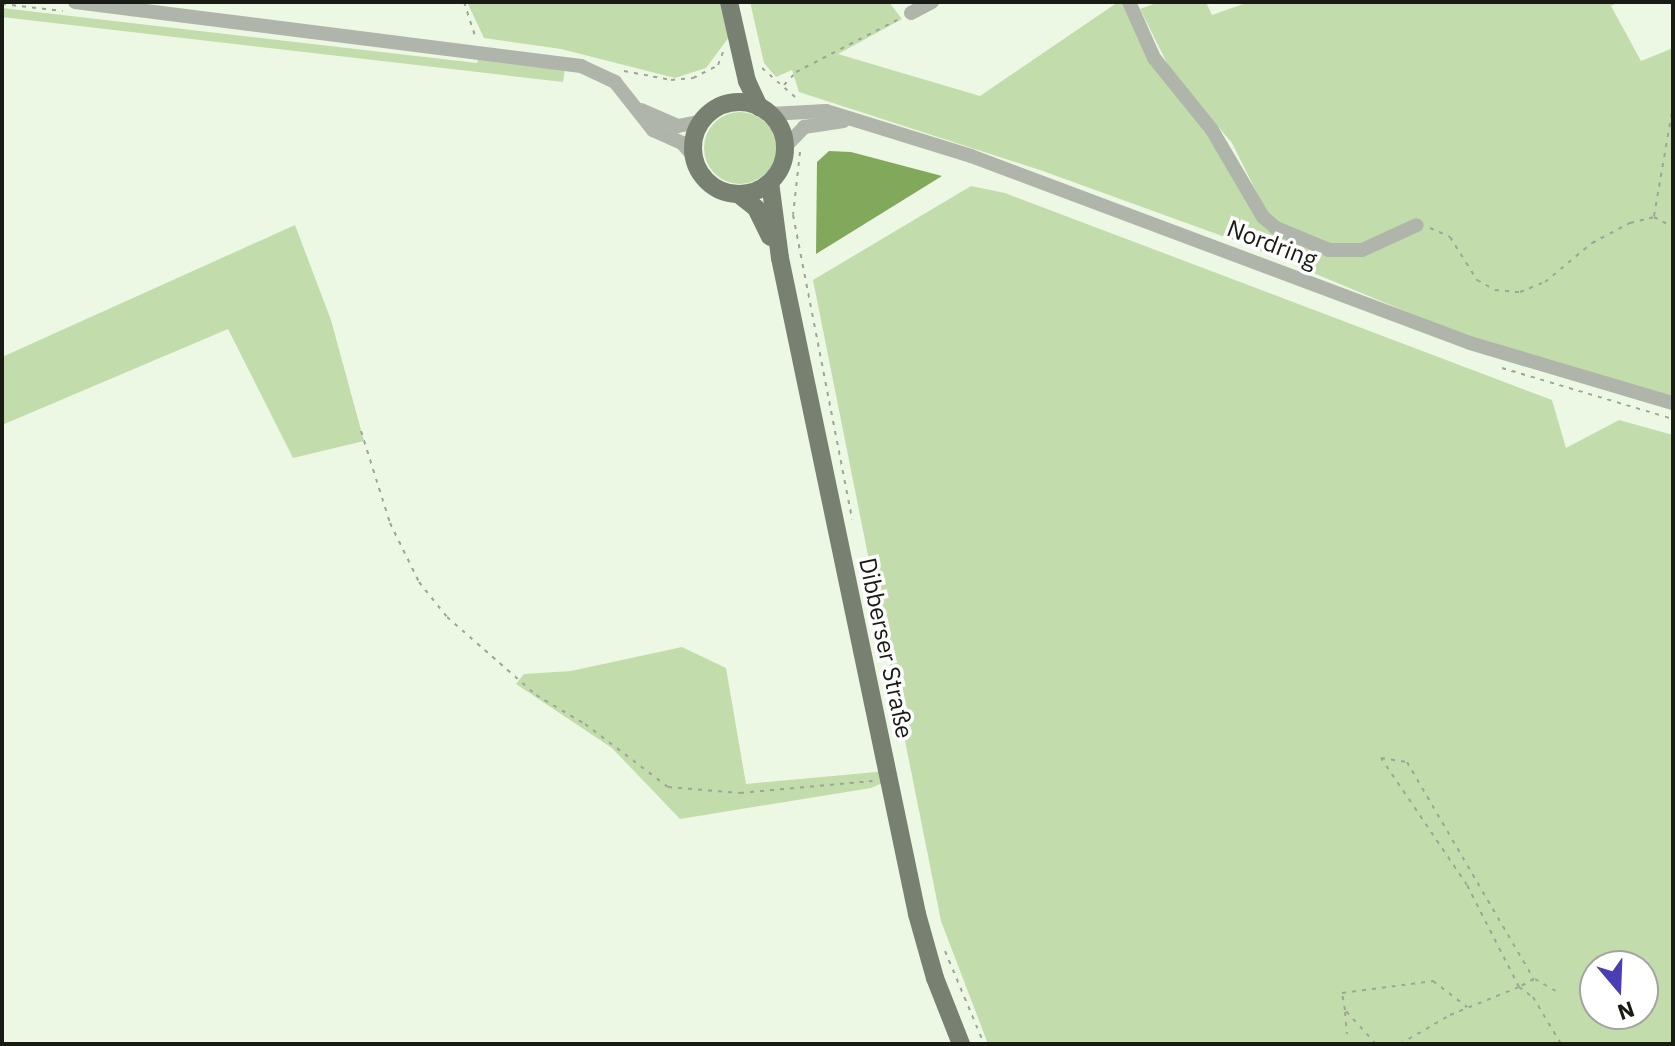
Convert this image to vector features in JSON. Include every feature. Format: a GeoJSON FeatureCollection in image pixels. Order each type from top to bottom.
{"type":"FeatureCollection","features":[{"type":"Feature","properties":{"kind":"main road"},"geometry":{"type":"LineString","coordinates":[[729,2],[730,42],[735,81],[725,105],[703,121],[694,157],[710,183],[738,194],[770,182],[794,147],[764,110],[730,42]]}},
{"type":"Feature","properties":{"kind":"main road"},"geometry":{"type":"LineString","coordinates":[[725,105],[764,110]]}},
{"type":"Feature","properties":{"kind":"main road","name":"Dibberser Straße"},"geometry":{"type":"LineString","coordinates":[[770,182],[780,258],[889,780],[931,966],[961,1044]]}},
{"type":"Feature","properties":{"kind":"main road","name":"Dibberser Straße"},"geometry":{"type":"LineString","coordinates":[[738,194],[756,208],[780,258]]}},
{"type":"Feature","properties":{"kind":"street"},"geometry":{"type":"LineString","coordinates":[[75,2],[473,49],[591,69],[615,82],[641,110],[653,130],[682,143],[694,157]]}},
{"type":"Feature","properties":{"kind":"street"},"geometry":{"type":"LineString","coordinates":[[911,13],[932,2]]}},
{"type":"Feature","properties":{"kind":"street"},"geometry":{"type":"LineString","coordinates":[[1129,2],[1154,58],[1212,130],[1263,217],[1276,228],[1329,250],[1362,250],[1417,225]]}},
{"type":"Feature","properties":{"kind":"street"},"geometry":{"type":"LineString","coordinates":[[641,110],[672,125],[703,121]]}},
{"type":"Feature","properties":{"kind":"street","name":"Nordring"},"geometry":{"type":"LineString","coordinates":[[764,110],[819,110],[1047,181],[1470,343],[1673,403]]}},
{"type":"Feature","properties":{"kind":"street","name":"Nordring"},"geometry":{"type":"LineString","coordinates":[[794,147],[809,125],[856,122]]}},
{"type":"Feature","properties":{"kind":"path"},"geometry":{"type":"LineString","coordinates":[[464,2],[475,26],[473,49]]}},
{"type":"Feature","properties":{"kind":"path"},"geometry":{"type":"LineString","coordinates":[[784,85],[796,72],[911,13]]}},
{"type":"Feature","properties":{"kind":"path"},"geometry":{"type":"LineString","coordinates":[[614,69],[671,80],[693,78],[718,65],[730,42]]}},
{"type":"Feature","properties":{"kind":"path"},"geometry":{"type":"LineString","coordinates":[[759,63],[784,85],[798,107]]}},
{"type":"Feature","properties":{"kind":"path"},"geometry":{"type":"LineString","coordinates":[[1654,217],[1673,106]]}},
{"type":"Feature","properties":{"kind":"path"},"geometry":{"type":"LineString","coordinates":[[794,147],[793,215],[853,524]]}},
{"type":"Feature","properties":{"kind":"path"},"geometry":{"type":"LineString","coordinates":[[1417,225],[1450,237],[1477,280],[1495,290],[1520,292],[1545,282],[1592,243],[1630,223],[1654,217],[1673,227]]}},
{"type":"Feature","properties":{"kind":"path"},"geometry":{"type":"LineString","coordinates":[[361,431],[390,523],[419,582],[447,617],[536,695],[585,724],[668,787],[740,793],[889,780]]}},
{"type":"Feature","properties":{"kind":"path"},"geometry":{"type":"LineString","coordinates":[[1561,994],[1534,979],[1407,762],[1381,758],[1467,885],[1519,987],[1533,997],[1561,1044]]}},
{"type":"Feature","properties":{"kind":"path"},"geometry":{"type":"LineString","coordinates":[[942,942],[984,1044]]}},
{"type":"Feature","properties":{"kind":"path"},"geometry":{"type":"LineString","coordinates":[[1400,1044],[1468,1008],[1534,979]]}},
{"type":"Feature","properties":{"kind":"path"},"geometry":{"type":"LineString","coordinates":[[1347,1034],[1342,993],[1406,982],[1433,981],[1468,1008]]}},
{"type":"Feature","properties":{"kind":"path"},"geometry":{"type":"LineString","coordinates":[[1345,1010],[1376,1044]]}},
{"type":"Feature","properties":{"kind":"shaded area"},"geometry":{"type":"Polygon","coordinates":[[[467,2],[721,2],[729,37],[706,68],[675,78],[561,49],[484,38],[467,2]]]}},
{"type":"Feature","properties":{"kind":"shaded area"},"geometry":{"type":"Polygon","coordinates":[[[750,2],[889,2],[902,19],[838,54],[980,96],[1118,2],[1129,2],[1143,34],[1259,197],[1232,143],[1171,71],[1140,9],[1159,2],[1206,2],[1212,15],[1249,2],[1619,2],[1611,6],[1641,61],[1673,48],[1673,398],[1448,329],[1236,241],[1040,170],[799,92],[792,70],[776,77],[764,63],[750,2]]]}},
{"type":"Feature","properties":{"kind":"shaded area"},"geometry":{"type":"Polygon","coordinates":[[[2,8],[477,63],[479,57],[565,69],[563,82],[2,17],[2,8]]]}},
{"type":"Feature","properties":{"kind":"shaded area"},"geometry":{"type":"Polygon","coordinates":[[[740,112],[760,118],[770,128],[776,148],[770,168],[760,178],[740,184],[720,178],[710,168],[704,148],[710,128],[720,118],[740,112]]]}},
{"type":"Feature","properties":{"kind":"shaded area"},"geometry":{"type":"Polygon","coordinates":[[[829,151],[851,152],[942,176],[816,254],[817,162],[829,151]]]}},
{"type":"Feature","properties":{"kind":"shaded area"},"geometry":{"type":"Polygon","coordinates":[[[971,186],[1005,193],[1552,400],[1566,448],[1619,420],[1673,435],[1673,1044],[988,1044],[941,921],[813,280],[971,186]]]}},
{"type":"Feature","properties":{"kind":"shaded area"},"geometry":{"type":"Polygon","coordinates":[[[295,225],[331,320],[364,441],[293,458],[228,329],[2,425],[2,357],[295,225]]]}},
{"type":"Feature","properties":{"kind":"shaded area"},"geometry":{"type":"Polygon","coordinates":[[[682,647],[726,668],[746,784],[887,771],[889,780],[871,788],[680,819],[612,748],[516,684],[524,674],[571,671],[682,647]]]}}]}
